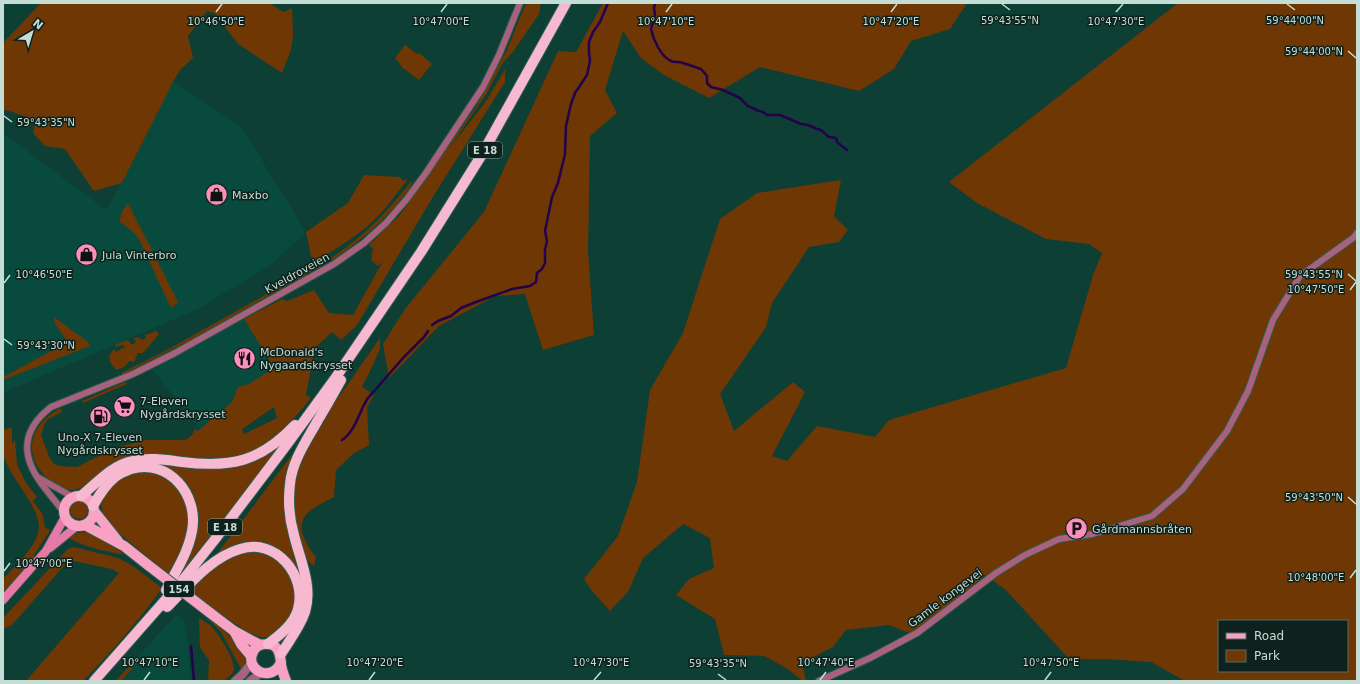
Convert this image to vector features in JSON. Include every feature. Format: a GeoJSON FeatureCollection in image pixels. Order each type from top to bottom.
{"type":"FeatureCollection","features":[{"type":"Feature","properties":{"kind":"highway","name":"E 18"},"geometry":{"type":"LineString","coordinates":[[94,681],[182,581],[325,393],[421,252],[466,181],[515,97],[566,3]]}},
{"type":"Feature","properties":{"kind":"highway","name":"E 18"},"geometry":{"type":"LineString","coordinates":[[101,681],[165,609],[252,500],[342,378],[421,262],[486,157],[516,106],[572,3]]}},
{"type":"Feature","properties":{"kind":"highway","name":"E 18"},"geometry":{"type":"LineString","coordinates":[[281,658],[302,620],[308,600],[306,576],[289,516],[288,499],[290,482],[296,463],[305,444],[342,378]]}},
{"type":"Feature","properties":{"kind":"highway","name":"E 18"},"geometry":{"type":"LineString","coordinates":[[77,497],[110,471],[120,465],[134,460],[149,459],[202,464],[222,464],[255,456],[286,434],[325,393]]}},
{"type":"Feature","properties":{"kind":"highway","name":"E 18"},"geometry":{"type":"LineString","coordinates":[[93,509],[105,486],[115,476],[138,468],[149,467],[161,470],[175,478],[183,487],[189,498],[192,513],[192,530],[188,547],[179,568],[164,592],[116,655]]}},
{"type":"Feature","properties":{"kind":"highway","name":"E 18"},"geometry":{"type":"LineString","coordinates":[[165,609],[211,564],[222,556],[242,548],[254,546],[266,549],[277,554],[287,563],[294,573],[299,586],[300,597],[295,616],[287,627],[278,636],[264,644]]}},
{"type":"Feature","properties":{"kind":"main road","name":"154"},"geometry":{"type":"LineString","coordinates":[[77,497],[88,500],[93,509],[124,546],[148,565],[234,632],[264,644],[276,647],[281,658]]}},
{"type":"Feature","properties":{"kind":"main road"},"geometry":{"type":"LineString","coordinates":[[46,551],[64,514],[66,503],[77,497]]}},
{"type":"Feature","properties":{"kind":"main road"},"geometry":{"type":"LineString","coordinates":[[3,600],[46,551],[91,520],[93,509]]}},
{"type":"Feature","properties":{"kind":"main road","name":"154"},"geometry":{"type":"LineString","coordinates":[[64,514],[70,523],[81,526],[124,546]]}},
{"type":"Feature","properties":{"kind":"main road","name":"154"},"geometry":{"type":"LineString","coordinates":[[234,632],[252,659],[254,667],[266,676]]}},
{"type":"Feature","properties":{"kind":"main road"},"geometry":{"type":"LineString","coordinates":[[252,659],[254,650],[264,644]]}},
{"type":"Feature","properties":{"kind":"main road"},"geometry":{"type":"LineString","coordinates":[[266,676],[279,666],[281,658]]}},
{"type":"Feature","properties":{"kind":"main road"},"geometry":{"type":"LineString","coordinates":[[281,658],[286,681]]}},
{"type":"Feature","properties":{"kind":"street","name":"Kveldroveien"},"geometry":{"type":"LineString","coordinates":[[64,514],[44,488],[31,467],[28,458],[28,442],[30,432],[36,421],[51,407],[118,382],[175,353],[334,264],[364,244],[386,223],[423,177],[483,87],[499,55],[520,3]]}},
{"type":"Feature","properties":{"kind":"street","name":"Gamle kongevei"},"geometry":{"type":"LineString","coordinates":[[819,681],[870,658],[917,633],[996,573],[1025,555],[1059,539],[1093,534],[1152,516],[1183,489],[1227,431],[1248,391],[1273,320],[1300,276],[1353,238],[1357,233]]}},
{"type":"Feature","properties":{"kind":"street"},"geometry":{"type":"LineString","coordinates":[[37,477],[77,497]]}},
{"type":"Feature","properties":{"kind":"street"},"geometry":{"type":"LineString","coordinates":[[235,681],[248,668],[252,659]]}},
{"type":"Feature","properties":{"kind":"street"},"geometry":{"type":"LineString","coordinates":[[250,681],[266,676]]}},
{"type":"Feature","properties":{"kind":"shaded area"},"geometry":{"type":"Polygon","coordinates":[[[173,82],[242,128],[306,232],[271,265],[200,308],[3,393],[3,133],[106,210],[122,183],[173,82]]]}},
{"type":"Feature","properties":{"kind":"shaded area"},"geometry":{"type":"Polygon","coordinates":[[[244,319],[274,368],[203,432],[152,369],[244,319]]]}},
{"type":"Feature","properties":{"kind":"shaded area"},"geometry":{"type":"Polygon","coordinates":[[[177,614],[185,621],[191,681],[115,681],[177,614]]]}},
{"type":"Feature","properties":{"kind":"green space"},"geometry":{"type":"Polygon","coordinates":[[[41,3],[270,3],[283,12],[292,8],[293,35],[291,50],[282,73],[238,44],[215,14],[207,11],[188,36],[193,58],[180,70],[173,82],[122,183],[94,191],[65,149],[45,146],[33,133],[36,120],[3,109],[3,43],[41,3]]]}},
{"type":"Feature","properties":{"kind":"green space"},"geometry":{"type":"Polygon","coordinates":[[[526,3],[541,3],[539,14],[513,52],[502,64],[487,93],[449,149],[487,100],[505,69],[505,82],[431,200],[357,325],[341,340],[332,332],[315,348],[306,395],[311,398],[291,422],[268,442],[255,450],[226,460],[210,461],[139,454],[123,458],[84,486],[77,489],[64,489],[48,479],[34,460],[32,450],[33,440],[36,431],[42,422],[61,408],[62,412],[48,419],[44,425],[41,435],[50,459],[54,464],[60,466],[77,467],[115,448],[146,440],[186,440],[192,435],[195,429],[198,431],[232,402],[238,387],[249,384],[274,368],[244,319],[282,299],[287,301],[314,290],[329,313],[353,315],[383,261],[378,266],[371,260],[373,249],[369,245],[400,215],[475,108],[506,52],[526,3]],[[274,407],[242,429],[244,434],[277,418],[274,407]]]}},
{"type":"Feature","properties":{"kind":"green space"},"geometry":{"type":"Polygon","coordinates":[[[603,3],[967,3],[950,29],[911,41],[894,69],[859,91],[760,67],[709,98],[664,75],[641,58],[623,31],[605,90],[617,113],[590,136],[588,251],[594,335],[543,350],[525,294],[495,296],[439,326],[389,378],[383,344],[405,309],[484,212],[558,51],[576,52],[603,3]]]}},
{"type":"Feature","properties":{"kind":"green space"},"geometry":{"type":"Polygon","coordinates":[[[1178,3],[1357,3],[1357,681],[1185,681],[1151,662],[1104,659],[1069,659],[1006,590],[985,575],[914,635],[889,625],[846,630],[833,647],[802,663],[806,681],[803,681],[786,668],[764,656],[724,655],[715,619],[676,595],[689,579],[714,568],[710,538],[683,524],[643,558],[628,592],[610,611],[592,591],[584,579],[618,536],[637,482],[650,390],[683,333],[720,219],[757,193],[841,180],[834,216],[848,230],[839,242],[809,247],[772,303],[766,327],[720,394],[734,431],[793,382],[805,392],[772,456],[787,461],[817,426],[875,437],[889,420],[1066,368],[1093,275],[1102,253],[1089,244],[1046,239],[977,203],[949,182],[1178,3]]]}},
{"type":"Feature","properties":{"kind":"green space"},"geometry":{"type":"Polygon","coordinates":[[[405,45],[417,54],[419,53],[432,64],[419,80],[403,68],[395,58],[405,45]]]}},
{"type":"Feature","properties":{"kind":"green space"},"geometry":{"type":"Polygon","coordinates":[[[364,175],[400,177],[403,181],[408,179],[382,212],[372,222],[344,244],[314,262],[312,260],[306,232],[348,203],[364,175]]]}},
{"type":"Feature","properties":{"kind":"green space"},"geometry":{"type":"Polygon","coordinates":[[[412,180],[407,192],[395,207],[362,238],[335,258],[192,339],[122,375],[121,373],[165,351],[331,258],[365,232],[394,202],[412,180]]]}},
{"type":"Feature","properties":{"kind":"green space"},"geometry":{"type":"Polygon","coordinates":[[[128,203],[178,302],[171,308],[139,239],[132,231],[120,222],[121,214],[128,203]]]}},
{"type":"Feature","properties":{"kind":"green space"},"geometry":{"type":"Polygon","coordinates":[[[54,317],[88,342],[90,346],[3,380],[3,377],[55,349],[56,345],[61,346],[67,341],[55,324],[54,317]]]}},
{"type":"Feature","properties":{"kind":"green space"},"geometry":{"type":"Polygon","coordinates":[[[155,330],[159,334],[143,353],[138,353],[134,362],[130,361],[124,367],[116,370],[110,362],[109,356],[114,349],[116,352],[125,347],[123,345],[115,347],[116,344],[128,340],[132,345],[136,342],[133,338],[138,337],[143,340],[146,338],[145,335],[154,332],[155,330]]]}},
{"type":"Feature","properties":{"kind":"green space"},"geometry":{"type":"Polygon","coordinates":[[[380,338],[380,349],[362,387],[374,395],[367,407],[369,445],[353,454],[336,470],[334,497],[313,509],[303,519],[302,533],[308,546],[316,557],[314,566],[305,558],[295,527],[293,495],[295,476],[306,450],[329,411],[380,338]]]}},
{"type":"Feature","properties":{"kind":"green space"},"geometry":{"type":"Polygon","coordinates":[[[125,382],[127,384],[83,403],[82,401],[125,382]]]}},
{"type":"Feature","properties":{"kind":"green space"},"geometry":{"type":"Polygon","coordinates":[[[12,427],[12,443],[15,440],[17,465],[26,483],[37,497],[33,501],[43,515],[45,528],[49,529],[49,532],[34,555],[34,559],[3,593],[3,579],[23,558],[36,539],[39,524],[32,505],[12,473],[3,454],[3,430],[12,427]]]}},
{"type":"Feature","properties":{"kind":"green space"},"geometry":{"type":"Polygon","coordinates":[[[289,435],[177,580],[196,511],[160,466],[161,462],[224,466],[289,435]]]}},
{"type":"Feature","properties":{"kind":"green space"},"geometry":{"type":"Polygon","coordinates":[[[303,440],[287,477],[301,568],[298,571],[281,550],[257,542],[238,543],[214,557],[230,537],[303,440]]]}},
{"type":"Feature","properties":{"kind":"green space"},"geometry":{"type":"Polygon","coordinates":[[[135,471],[151,471],[172,480],[188,503],[188,537],[171,576],[110,526],[103,513],[101,505],[105,494],[119,478],[135,471]]]}},
{"type":"Feature","properties":{"kind":"green space"},"geometry":{"type":"Polygon","coordinates":[[[75,501],[83,501],[88,506],[86,517],[83,519],[75,519],[70,514],[70,506],[75,501]]]}},
{"type":"Feature","properties":{"kind":"green space"},"geometry":{"type":"Polygon","coordinates":[[[83,532],[100,537],[124,555],[89,547],[69,538],[77,533],[83,532]]]}},
{"type":"Feature","properties":{"kind":"green space"},"geometry":{"type":"Polygon","coordinates":[[[74,547],[118,558],[133,566],[162,588],[124,636],[83,681],[26,681],[119,573],[112,569],[69,560],[12,625],[3,629],[3,618],[68,549],[74,547]]]}},
{"type":"Feature","properties":{"kind":"green space"},"geometry":{"type":"Polygon","coordinates":[[[254,551],[273,557],[280,562],[294,581],[296,597],[292,614],[279,630],[269,637],[260,637],[246,631],[212,608],[191,591],[204,575],[231,555],[254,551]]]}},
{"type":"Feature","properties":{"kind":"green space"},"geometry":{"type":"Polygon","coordinates":[[[206,617],[240,646],[245,658],[241,669],[221,632],[206,617]]]}},
{"type":"Feature","properties":{"kind":"green space"},"geometry":{"type":"Polygon","coordinates":[[[199,618],[213,628],[221,639],[234,664],[233,673],[223,680],[208,681],[209,660],[200,648],[199,618]]]}},
{"type":"Feature","properties":{"kind":"green space"},"geometry":{"type":"Polygon","coordinates":[[[135,660],[138,662],[121,681],[116,681],[135,660]]]}},
{"type":"Feature","properties":{"kind":"waterway"},"geometry":{"type":"LineString","coordinates":[[432,325],[451,316],[461,308],[512,289],[530,286],[536,282],[537,273],[542,269],[545,263],[547,241],[545,231],[552,197],[558,183],[565,154],[566,126],[571,104],[575,93],[587,75],[590,61],[589,42],[608,3]]}},
{"type":"Feature","properties":{"kind":"waterway"},"geometry":{"type":"LineString","coordinates":[[655,3],[655,15],[651,29],[658,47],[667,59],[672,62],[681,62],[701,69],[707,76],[707,83],[711,87],[723,90],[740,98],[748,106],[767,115],[780,115],[801,124],[821,130],[829,137],[836,138],[837,142],[847,150]]}},
{"type":"Feature","properties":{"kind":"waterway"},"geometry":{"type":"LineString","coordinates":[[342,440],[351,431],[368,398],[428,331]]}},
{"type":"Feature","properties":{"kind":"waterway"},"geometry":{"type":"LineString","coordinates":[[191,646],[194,681]]}},
{"type":"Feature","properties":{"kind":"place","name":"Maxbo"},"geometry":{"type":"Point","coordinates":[217,195]}},
{"type":"Feature","properties":{"kind":"place","name":"Jula Vinterbro"},"geometry":{"type":"Point","coordinates":[86,255]}},
{"type":"Feature","properties":{"kind":"place","name":"McDonald's Nygaardskrysset"},"geometry":{"type":"Point","coordinates":[244,358]}},
{"type":"Feature","properties":{"kind":"place","name":"7-Eleven Nygårdskrysset"},"geometry":{"type":"Point","coordinates":[124,407]}},
{"type":"Feature","properties":{"kind":"place","name":"Uno-X 7-Eleven Nygårdskrysset"},"geometry":{"type":"Point","coordinates":[100,417]}},
{"type":"Feature","properties":{"kind":"place","name":"Gårdmannsbråten"},"geometry":{"type":"Point","coordinates":[1076,529]}}]}
